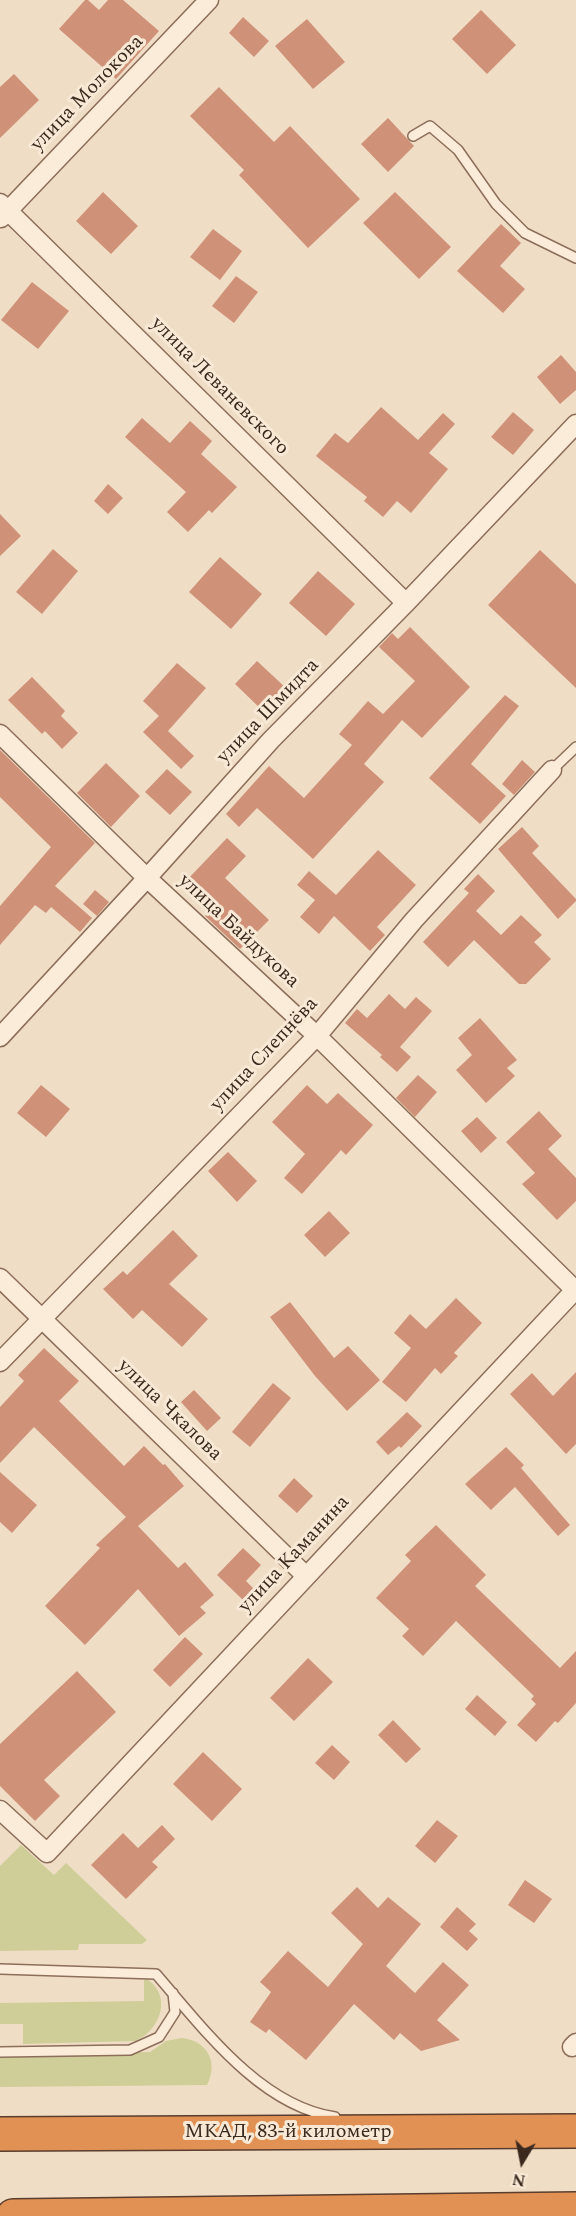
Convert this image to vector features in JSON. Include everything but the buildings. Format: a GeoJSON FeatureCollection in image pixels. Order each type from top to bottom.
{"type":"FeatureCollection","features":[{"type":"Feature","properties":{"kind":"highway","name":"МКАД, 83-й километр"},"geometry":{"type":"LineString","coordinates":[[0,2134],[576,2131]]}},
{"type":"Feature","properties":{"kind":"highway"},"geometry":{"type":"LineString","coordinates":[[13,2216],[576,2209]]}},
{"type":"Feature","properties":{"kind":"street","name":"улица Молокова"},"geometry":{"type":"LineString","coordinates":[[3,211],[209,0]]}},
{"type":"Feature","properties":{"kind":"street","name":"улица Леваневского"},"geometry":{"type":"LineString","coordinates":[[3,211],[406,603]]}},
{"type":"Feature","properties":{"kind":"street","name":"улица Шмидта"},"geometry":{"type":"LineString","coordinates":[[0,1037],[271,740],[406,603],[576,424]]}},
{"type":"Feature","properties":{"kind":"street","name":"улица Байдукова"},"geometry":{"type":"LineString","coordinates":[[0,734],[147,878],[317,1036],[575,1289]]}},
{"type":"Feature","properties":{"kind":"street","name":"улица Слепнёва"},"geometry":{"type":"LineString","coordinates":[[0,1362],[317,1036],[414,920],[552,770]]}},
{"type":"Feature","properties":{"kind":"street","name":"улица Чкалова"},"geometry":{"type":"LineString","coordinates":[[0,1278],[306,1576]]}},
{"type":"Feature","properties":{"kind":"street","name":"улица Каманина"},"geometry":{"type":"LineString","coordinates":[[0,1810],[47,1853],[575,1289]]}},
{"type":"Feature","properties":{"kind":"lane"},"geometry":{"type":"LineString","coordinates":[[413,136],[430,126],[458,150],[496,204],[525,233],[576,258]]}},
{"type":"Feature","properties":{"kind":"lane"},"geometry":{"type":"LineString","coordinates":[[552,770],[576,747]]}},
{"type":"Feature","properties":{"kind":"lane"},"geometry":{"type":"LineString","coordinates":[[0,1970],[156,1974],[210,2036],[258,2081],[295,2105],[322,2115],[344,2119]]}},
{"type":"Feature","properties":{"kind":"lane"},"geometry":{"type":"LineString","coordinates":[[0,2052],[130,2050],[159,2037],[175,2012],[173,1993]]}},
{"type":"Feature","properties":{"kind":"lane"},"geometry":{"type":"LineString","coordinates":[[366,2122],[432,2133]]}},
{"type":"Feature","properties":{"kind":"shaded area"},"geometry":{"type":"Polygon","coordinates":[[[21,1845],[54,1875],[66,1863],[147,1940],[142,1944],[79,1944],[78,1950],[0,1951],[0,1866],[21,1845]]]}},
{"type":"Feature","properties":{"kind":"shaded area"},"geometry":{"type":"Polygon","coordinates":[[[147,1979],[160,1994],[160,2013],[151,2029],[135,2041],[23,2044],[23,2024],[0,2024],[0,2003],[144,2001],[144,1980],[147,1979]]]}},
{"type":"Feature","properties":{"kind":"shaded area"},"geometry":{"type":"Polygon","coordinates":[[[181,2038],[198,2043],[208,2054],[212,2068],[207,2085],[0,2087],[0,2055],[150,2052],[166,2041],[181,2038]]]}}]}
